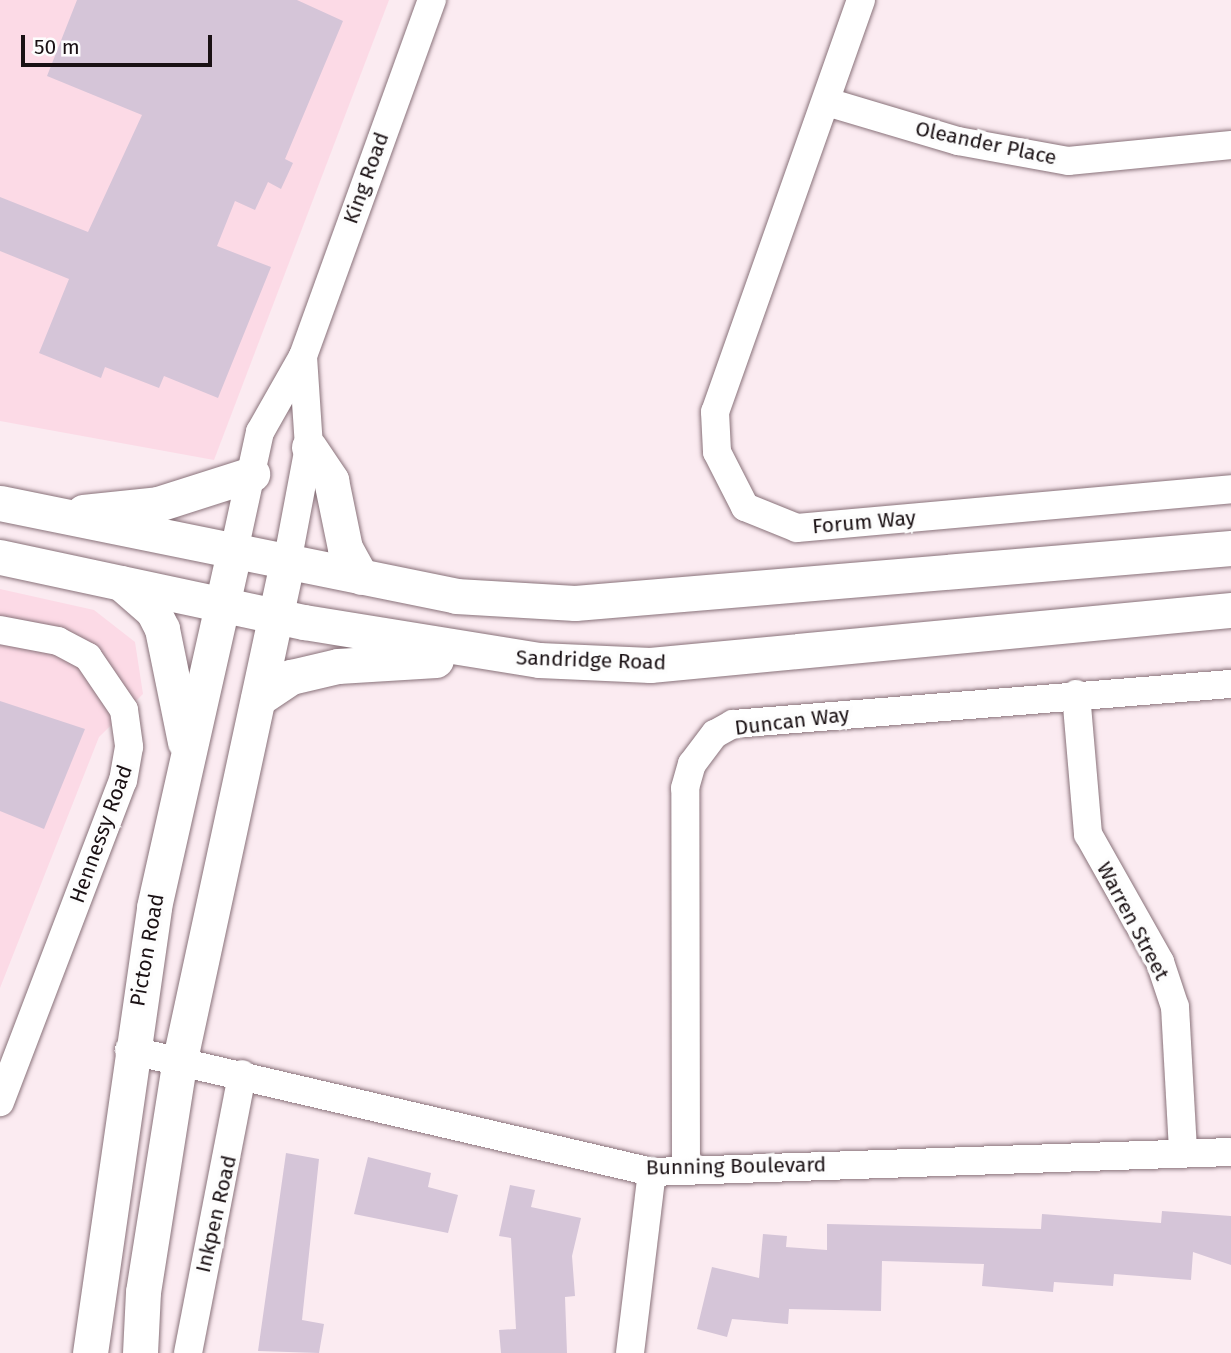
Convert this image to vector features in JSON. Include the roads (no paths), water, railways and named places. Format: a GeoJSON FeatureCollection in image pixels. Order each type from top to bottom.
{"type":"FeatureCollection","features":[{"type":"Feature","properties":{"kind":"main road"},"geometry":{"type":"LineString","coordinates":[[309,447],[331,480],[345,548],[361,577]]}},
{"type":"Feature","properties":{"kind":"main road"},"geometry":{"type":"LineString","coordinates":[[66,516],[117,504],[158,504],[252,474]]}},
{"type":"Feature","properties":{"kind":"main road"},"geometry":{"type":"LineString","coordinates":[[0,503],[456,596],[575,603],[1231,548]]}},
{"type":"Feature","properties":{"kind":"main road","name":"Picton Road"},"geometry":{"type":"LineString","coordinates":[[90,1353],[129,1050],[188,756],[234,551]]}},
{"type":"Feature","properties":{"kind":"main road","name":"Sandridge Road"},"geometry":{"type":"LineString","coordinates":[[0,557],[276,616],[492,657],[650,665],[1231,611]]}},
{"type":"Feature","properties":{"kind":"main road"},"geometry":{"type":"LineString","coordinates":[[140,1353],[143,1292],[180,1059],[287,563]]}},
{"type":"Feature","properties":{"kind":"main road"},"geometry":{"type":"LineString","coordinates":[[121,583],[153,611],[162,629],[188,756]]}},
{"type":"Feature","properties":{"kind":"main road"},"geometry":{"type":"LineString","coordinates":[[258,699],[291,677],[338,666],[492,657]]}},
{"type":"Feature","properties":{"kind":"street","name":"King Road"},"geometry":{"type":"LineString","coordinates":[[234,551],[260,432],[303,356],[432,0]]}},
{"type":"Feature","properties":{"kind":"street","name":"Forum Way"},"geometry":{"type":"LineString","coordinates":[[861,0],[715,412],[717,452],[745,507],[797,528],[1231,489]]}},
{"type":"Feature","properties":{"kind":"street","name":"Oleander Place"},"geometry":{"type":"LineString","coordinates":[[827,102],[958,141],[1068,161],[1231,145]]}},
{"type":"Feature","properties":{"kind":"street","name":"King Road"},"geometry":{"type":"LineString","coordinates":[[287,563],[309,447],[303,356]]}},
{"type":"Feature","properties":{"kind":"street","name":"Hennessy Road"},"geometry":{"type":"LineString","coordinates":[[0,630],[58,641],[88,657],[124,710],[129,747],[123,780],[0,1102]]}},
{"type":"Feature","properties":{"kind":"street","name":"Duncan Way"},"geometry":{"type":"LineString","coordinates":[[687,1170],[685,788],[702,748],[733,724],[1076,694],[1231,684]]}},
{"type":"Feature","properties":{"kind":"street","name":"Warren Street"},"geometry":{"type":"LineString","coordinates":[[1076,694],[1088,834],[1160,962],[1175,1007],[1183,1149]]}},
{"type":"Feature","properties":{"kind":"street","name":"Bunning Boulevard"},"geometry":{"type":"LineString","coordinates":[[129,1050],[180,1059],[652,1172],[1183,1149],[1231,1152]]}},
{"type":"Feature","properties":{"kind":"street","name":"Inkpen Road"},"geometry":{"type":"LineString","coordinates":[[188,1353],[242,1074]]}},
{"type":"Feature","properties":{"kind":"street"},"geometry":{"type":"LineString","coordinates":[[630,1353],[652,1172]]}}]}
